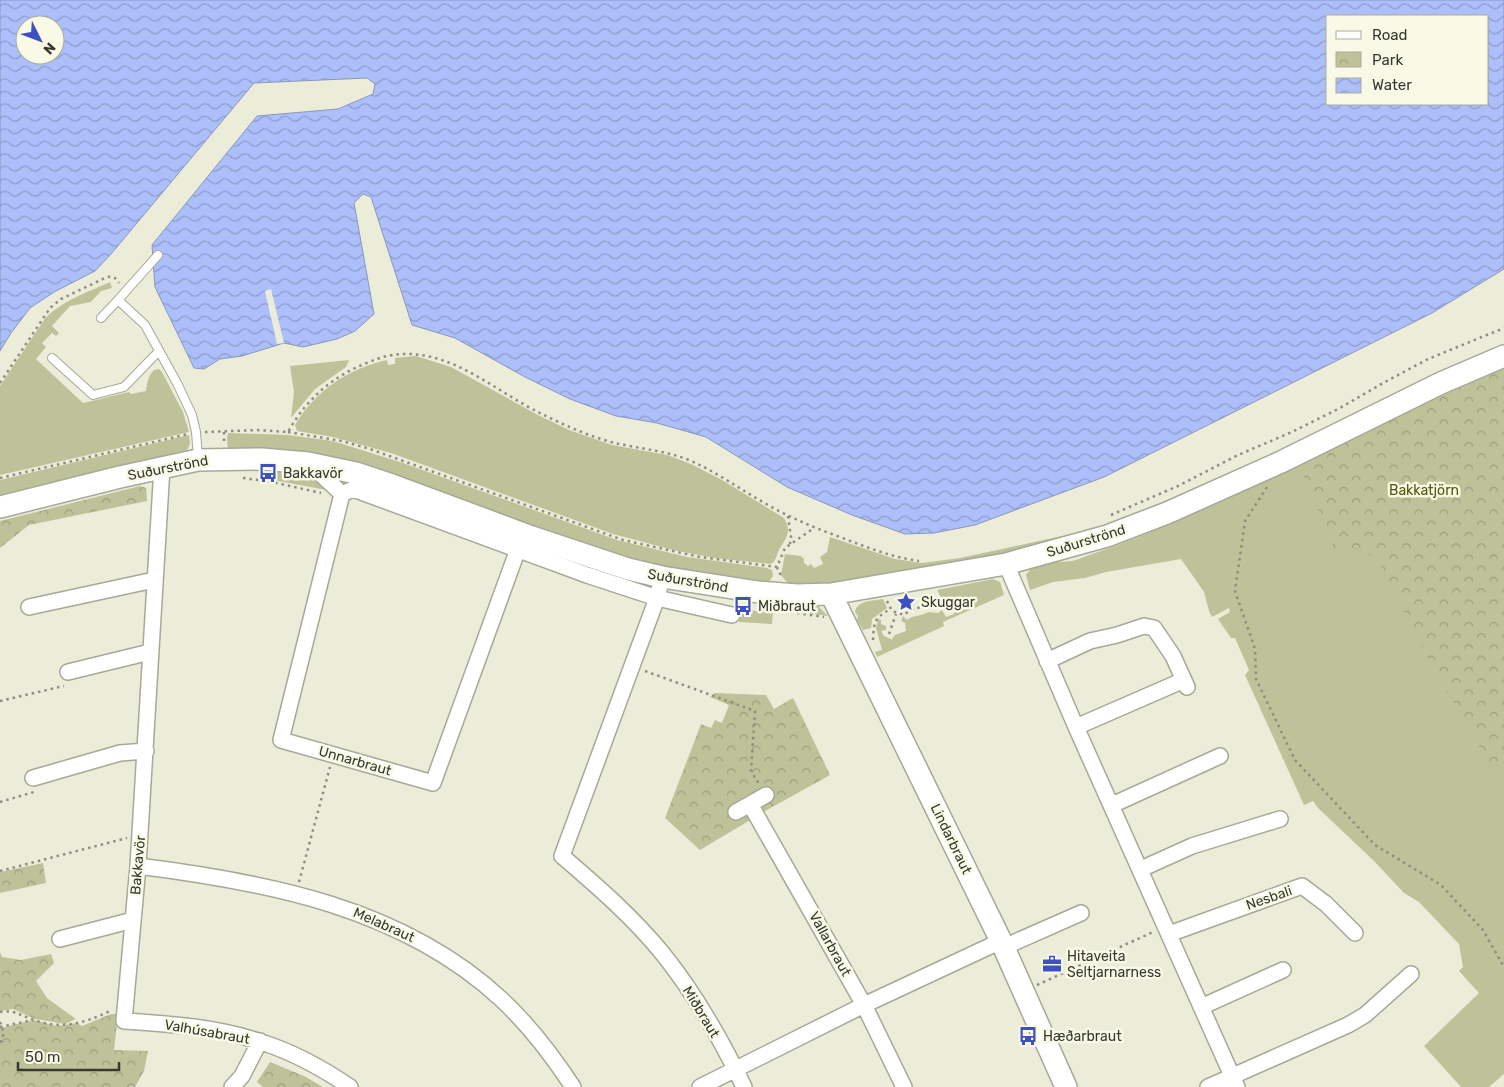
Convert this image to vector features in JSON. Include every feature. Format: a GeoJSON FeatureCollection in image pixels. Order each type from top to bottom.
{"type":"FeatureCollection","features":[{"type":"Feature","properties":{"kind":"street","name":"Suðurströnd"},"geometry":{"type":"LineString","coordinates":[[0,507],[162,467],[198,460],[262,459],[308,463],[356,473],[374,479],[628,570],[758,592],[797,595],[831,594],[882,586],[930,569],[1006,564],[1107,536],[1167,513],[1281,462],[1441,383],[1504,356]]}},
{"type":"Feature","properties":{"kind":"street"},"geometry":{"type":"LineString","coordinates":[[308,463],[341,496],[353,489],[658,598],[732,615]]}},
{"type":"Feature","properties":{"kind":"street","name":"Bakkavör"},"geometry":{"type":"LineString","coordinates":[[124,1021],[146,751],[154,580],[162,467]]}},
{"type":"Feature","properties":{"kind":"street","name":"Unnarbraut"},"geometry":{"type":"LineString","coordinates":[[341,496],[281,740],[433,783],[518,549]]}},
{"type":"Feature","properties":{"kind":"street"},"geometry":{"type":"LineString","coordinates":[[1006,564],[1076,727],[1168,930],[1234,1082]]}},
{"type":"Feature","properties":{"kind":"street","name":"Miðbraut"},"geometry":{"type":"LineString","coordinates":[[662,577],[658,598],[562,856],[610,898],[664,955],[692,995],[744,1087]]}},
{"type":"Feature","properties":{"kind":"street"},"geometry":{"type":"LineString","coordinates":[[29,607],[154,580]]}},
{"type":"Feature","properties":{"kind":"street","name":"Lindarbraut"},"geometry":{"type":"LineString","coordinates":[[831,594],[1002,944],[1066,1087]]}},
{"type":"Feature","properties":{"kind":"street"},"geometry":{"type":"LineString","coordinates":[[1048,660],[1090,641],[1144,626],[1154,628],[1173,656],[1186,683],[1076,727]]}},
{"type":"Feature","properties":{"kind":"street"},"geometry":{"type":"LineString","coordinates":[[68,672],[150,652]]}},
{"type":"Feature","properties":{"kind":"street"},"geometry":{"type":"LineString","coordinates":[[34,778],[120,753],[146,751]]}},
{"type":"Feature","properties":{"kind":"street"},"geometry":{"type":"LineString","coordinates":[[1112,805],[1220,756]]}},
{"type":"Feature","properties":{"kind":"street"},"geometry":{"type":"LineString","coordinates":[[736,812],[766,795]]}},
{"type":"Feature","properties":{"kind":"street","name":"Vallarbraut"},"geometry":{"type":"LineString","coordinates":[[750,804],[864,1005],[904,1087]]}},
{"type":"Feature","properties":{"kind":"street"},"geometry":{"type":"LineString","coordinates":[[1140,869],[1192,846],[1280,819]]}},
{"type":"Feature","properties":{"kind":"street","name":"Melabraut"},"geometry":{"type":"LineString","coordinates":[[138,866],[218,878],[296,893],[356,912],[398,930],[432,948],[469,972],[501,999],[546,1048],[573,1087]]}},
{"type":"Feature","properties":{"kind":"street","name":"Nesbali"},"geometry":{"type":"LineString","coordinates":[[1168,930],[1302,886],[1326,904],[1355,933]]}},
{"type":"Feature","properties":{"kind":"street"},"geometry":{"type":"LineString","coordinates":[[700,1087],[864,1005],[1002,944],[1081,913]]}},
{"type":"Feature","properties":{"kind":"street"},"geometry":{"type":"LineString","coordinates":[[60,939],[133,920]]}},
{"type":"Feature","properties":{"kind":"street"},"geometry":{"type":"LineString","coordinates":[[1201,1007],[1283,970]]}},
{"type":"Feature","properties":{"kind":"street"},"geometry":{"type":"LineString","coordinates":[[1208,1087],[1234,1082],[1348,1025],[1365,1015],[1411,974]]}},
{"type":"Feature","properties":{"kind":"street","name":"Valhúsabraut"},"geometry":{"type":"LineString","coordinates":[[124,1021],[197,1027],[260,1041],[312,1063],[350,1087]]}},
{"type":"Feature","properties":{"kind":"street","name":"Valhúsabraut"},"geometry":{"type":"LineString","coordinates":[[232,1087],[242,1076],[260,1041]]}},
{"type":"Feature","properties":{"kind":"lane"},"geometry":{"type":"LineString","coordinates":[[101,318],[158,255]]}},
{"type":"Feature","properties":{"kind":"lane"},"geometry":{"type":"LineString","coordinates":[[118,300],[145,325],[178,385],[192,415],[196,432],[198,460]]}},
{"type":"Feature","properties":{"kind":"lane"},"geometry":{"type":"LineString","coordinates":[[52,358],[93,395],[124,387],[159,351]]}},
{"type":"Feature","properties":{"kind":"path"},"geometry":{"type":"LineString","coordinates":[[0,383],[50,308],[61,298],[112,276],[117,278],[120,284],[118,300]]}},
{"type":"Feature","properties":{"kind":"path"},"geometry":{"type":"LineString","coordinates":[[1109,516],[1178,486],[1238,454],[1292,432],[1340,408],[1428,359],[1504,328]]}},
{"type":"Feature","properties":{"kind":"path"},"geometry":{"type":"LineString","coordinates":[[288,432],[305,405],[333,379],[348,370],[394,354],[421,354],[448,362],[541,414],[581,431],[620,444],[664,451],[700,465],[788,516],[814,528],[888,555],[919,561],[930,569],[933,598],[929,604],[909,611],[904,615],[896,614],[890,609],[882,586]]}},
{"type":"Feature","properties":{"kind":"path"},"geometry":{"type":"LineString","coordinates":[[0,478],[196,432],[257,430],[288,432],[342,441],[370,449],[608,535],[667,551],[732,562],[777,567],[785,548],[814,528]]}},
{"type":"Feature","properties":{"kind":"path"},"geometry":{"type":"LineString","coordinates":[[224,432],[224,449]]}},
{"type":"Feature","properties":{"kind":"path"},"geometry":{"type":"LineString","coordinates":[[263,476],[272,482]]}},
{"type":"Feature","properties":{"kind":"path"},"geometry":{"type":"LineString","coordinates":[[239,477],[341,496]]}},
{"type":"Feature","properties":{"kind":"path"},"geometry":{"type":"LineString","coordinates":[[1268,484],[1245,522],[1235,591],[1255,649],[1256,679],[1295,760],[1374,845],[1441,886],[1483,930],[1504,967]]}},
{"type":"Feature","properties":{"kind":"path"},"geometry":{"type":"LineString","coordinates":[[788,516],[790,544]]}},
{"type":"Feature","properties":{"kind":"path"},"geometry":{"type":"LineString","coordinates":[[864,662],[872,654],[874,622],[876,618],[890,609]]}},
{"type":"Feature","properties":{"kind":"path"},"geometry":{"type":"LineString","coordinates":[[889,634],[896,614]]}},
{"type":"Feature","properties":{"kind":"path"},"geometry":{"type":"LineString","coordinates":[[632,666],[755,711],[752,771],[766,795]]}},
{"type":"Feature","properties":{"kind":"path"},"geometry":{"type":"LineString","coordinates":[[296,893],[334,755]]}},
{"type":"Feature","properties":{"kind":"path"},"geometry":{"type":"LineString","coordinates":[[0,802],[34,793],[34,778]]}},
{"type":"Feature","properties":{"kind":"path"},"geometry":{"type":"LineString","coordinates":[[0,871],[96,845],[140,837]]}},
{"type":"Feature","properties":{"kind":"path"},"geometry":{"type":"LineString","coordinates":[[1034,986],[1168,930]]}},
{"type":"Feature","properties":{"kind":"path"},"geometry":{"type":"LineString","coordinates":[[0,1012],[15,1011],[48,1025],[68,1026],[87,1021],[112,1010]]}},
{"type":"Feature","properties":{"kind":"path"},"geometry":{"type":"LineString","coordinates":[[1,1027],[34,1020]]}},
{"type":"Feature","properties":{"kind":"path"},"geometry":{"type":"LineString","coordinates":[[0,1022],[4,1037],[0,1044]]}},
{"type":"Feature","properties":{"kind":"green space"},"geometry":{"type":"Polygon","coordinates":[[[110,282],[112,288],[101,291],[91,302],[70,306],[52,326],[59,333],[56,336],[52,333],[42,343],[46,347],[36,359],[83,403],[129,392],[131,394],[146,391],[150,375],[154,370],[159,369],[183,412],[189,432],[0,475],[0,386],[44,320],[50,314],[74,298],[110,282]]]}},
{"type":"Feature","properties":{"kind":"green space"},"geometry":{"type":"Polygon","coordinates":[[[416,356],[451,367],[569,430],[612,445],[667,455],[691,464],[722,480],[784,518],[788,531],[775,560],[771,564],[714,558],[673,550],[613,534],[391,453],[333,437],[297,431],[295,425],[313,401],[323,391],[346,375],[387,360],[388,365],[395,364],[395,358],[416,356]]]}},
{"type":"Feature","properties":{"kind":"green space"},"geometry":{"type":"Polygon","coordinates":[[[349,360],[346,367],[315,389],[291,418],[294,392],[290,366],[349,360]]]}},
{"type":"Feature","properties":{"kind":"green space","name":"Bakkatjörn"},"geometry":{"type":"Polygon","coordinates":[[[1504,364],[1504,763],[1493,771],[1427,657],[1377,557],[1334,548],[1297,463],[1504,364]]]}},
{"type":"Feature","properties":{"kind":"green space"},"geometry":{"type":"Polygon","coordinates":[[[1504,365],[1504,1074],[1489,1087],[1461,1087],[1424,1046],[1479,993],[1459,971],[1463,967],[1459,944],[1419,902],[1404,893],[1313,801],[1304,805],[1245,675],[1249,670],[1235,638],[1231,638],[1218,619],[1230,612],[1229,608],[1212,617],[1204,592],[1181,559],[1106,572],[1085,578],[1053,582],[1030,590],[1026,575],[1035,566],[1072,561],[1156,530],[1504,365]]]}},
{"type":"Feature","properties":{"kind":"green space"},"geometry":{"type":"Polygon","coordinates":[[[228,433],[288,435],[333,441],[403,463],[617,540],[687,557],[767,568],[772,570],[773,576],[767,585],[703,579],[228,449],[228,433]]]}},
{"type":"Feature","properties":{"kind":"green space"},"geometry":{"type":"Polygon","coordinates":[[[189,435],[190,444],[186,452],[0,500],[0,480],[189,435]]]}},
{"type":"Feature","properties":{"kind":"green space"},"geometry":{"type":"Polygon","coordinates":[[[296,470],[311,474],[332,491],[273,480],[274,472],[296,470]]]}},
{"type":"Feature","properties":{"kind":"green space"},"geometry":{"type":"Polygon","coordinates":[[[140,486],[146,488],[147,501],[29,525],[0,548],[0,521],[140,486]]]}},
{"type":"Feature","properties":{"kind":"green space"},"geometry":{"type":"Polygon","coordinates":[[[1076,533],[1077,538],[1038,550],[850,586],[790,586],[781,575],[785,554],[801,556],[804,559],[804,563],[808,566],[811,564],[814,568],[823,564],[820,557],[827,552],[830,537],[895,559],[922,563],[960,558],[1076,533]]]}},
{"type":"Feature","properties":{"kind":"green space"},"geometry":{"type":"Polygon","coordinates":[[[993,579],[1000,582],[1004,595],[943,622],[944,626],[877,657],[875,652],[882,650],[876,628],[878,619],[881,620],[881,624],[886,626],[886,630],[881,631],[884,636],[893,640],[895,635],[906,631],[905,623],[901,621],[903,616],[907,620],[928,612],[938,613],[942,610],[946,617],[954,614],[956,605],[953,598],[942,599],[937,590],[993,579]]]}},
{"type":"Feature","properties":{"kind":"green space"},"geometry":{"type":"Polygon","coordinates":[[[883,599],[887,608],[872,619],[871,628],[863,630],[857,620],[856,608],[862,603],[883,599]]]}},
{"type":"Feature","properties":{"kind":"green space"},"geometry":{"type":"Polygon","coordinates":[[[785,601],[817,605],[828,616],[783,610],[785,601]]]}},
{"type":"Feature","properties":{"kind":"green space"},"geometry":{"type":"Polygon","coordinates":[[[740,609],[773,613],[772,624],[739,622],[740,609]]]}},
{"type":"Feature","properties":{"kind":"green space"},"geometry":{"type":"Polygon","coordinates":[[[715,693],[766,695],[774,709],[793,698],[830,775],[700,850],[665,818],[701,724],[711,728],[715,720],[722,723],[729,705],[710,697],[715,693]]]}},
{"type":"Feature","properties":{"kind":"green space"},"geometry":{"type":"Polygon","coordinates":[[[43,863],[46,883],[0,893],[0,872],[43,863]]]}},
{"type":"Feature","properties":{"kind":"green space"},"geometry":{"type":"Polygon","coordinates":[[[0,952],[2,957],[21,960],[51,954],[54,963],[36,981],[47,998],[76,1019],[65,1024],[35,1019],[13,1009],[0,1011],[0,952]]]}},
{"type":"Feature","properties":{"kind":"green space"},"geometry":{"type":"Polygon","coordinates":[[[111,1014],[118,1014],[114,1050],[148,1051],[144,1071],[135,1087],[0,1087],[0,1028],[34,1020],[57,1026],[77,1023],[82,1026],[111,1014]]]}},
{"type":"Feature","properties":{"kind":"green space"},"geometry":{"type":"Polygon","coordinates":[[[270,1062],[304,1076],[323,1087],[263,1087],[257,1082],[270,1062]]]}},
{"type":"Feature","properties":{"kind":"water"},"geometry":{"type":"Polygon","coordinates":[[[0,0],[1504,0],[1504,269],[1432,313],[1104,477],[975,525],[934,533],[905,534],[852,515],[787,487],[706,437],[657,423],[616,416],[570,399],[525,377],[455,338],[412,325],[371,197],[363,194],[354,203],[374,314],[355,331],[337,339],[303,347],[284,343],[242,356],[220,359],[204,369],[194,368],[155,287],[152,245],[257,116],[338,109],[373,94],[375,84],[367,78],[254,83],[95,271],[54,292],[30,308],[0,351],[0,0]]]}},
{"type":"Feature","properties":{"kind":"pier"},"geometry":{"type":"Polygon","coordinates":[[[271,289],[284,343],[277,344],[265,291],[271,289]]]}},
{"type":"Feature","properties":{"kind":"place","name":"Bakkavör"},"geometry":{"type":"Point","coordinates":[268,473]}},
{"type":"Feature","properties":{"kind":"place","name":"Skuggar"},"geometry":{"type":"Point","coordinates":[906,602]}},
{"type":"Feature","properties":{"kind":"place","name":"Miðbraut"},"geometry":{"type":"Point","coordinates":[743,606]}},
{"type":"Feature","properties":{"kind":"place","name":"Hitaveita Seltjarnarness"},"geometry":{"type":"Point","coordinates":[1052,964]}},
{"type":"Feature","properties":{"kind":"place","name":"Hæðarbraut"},"geometry":{"type":"Point","coordinates":[1028,1036]}}]}
